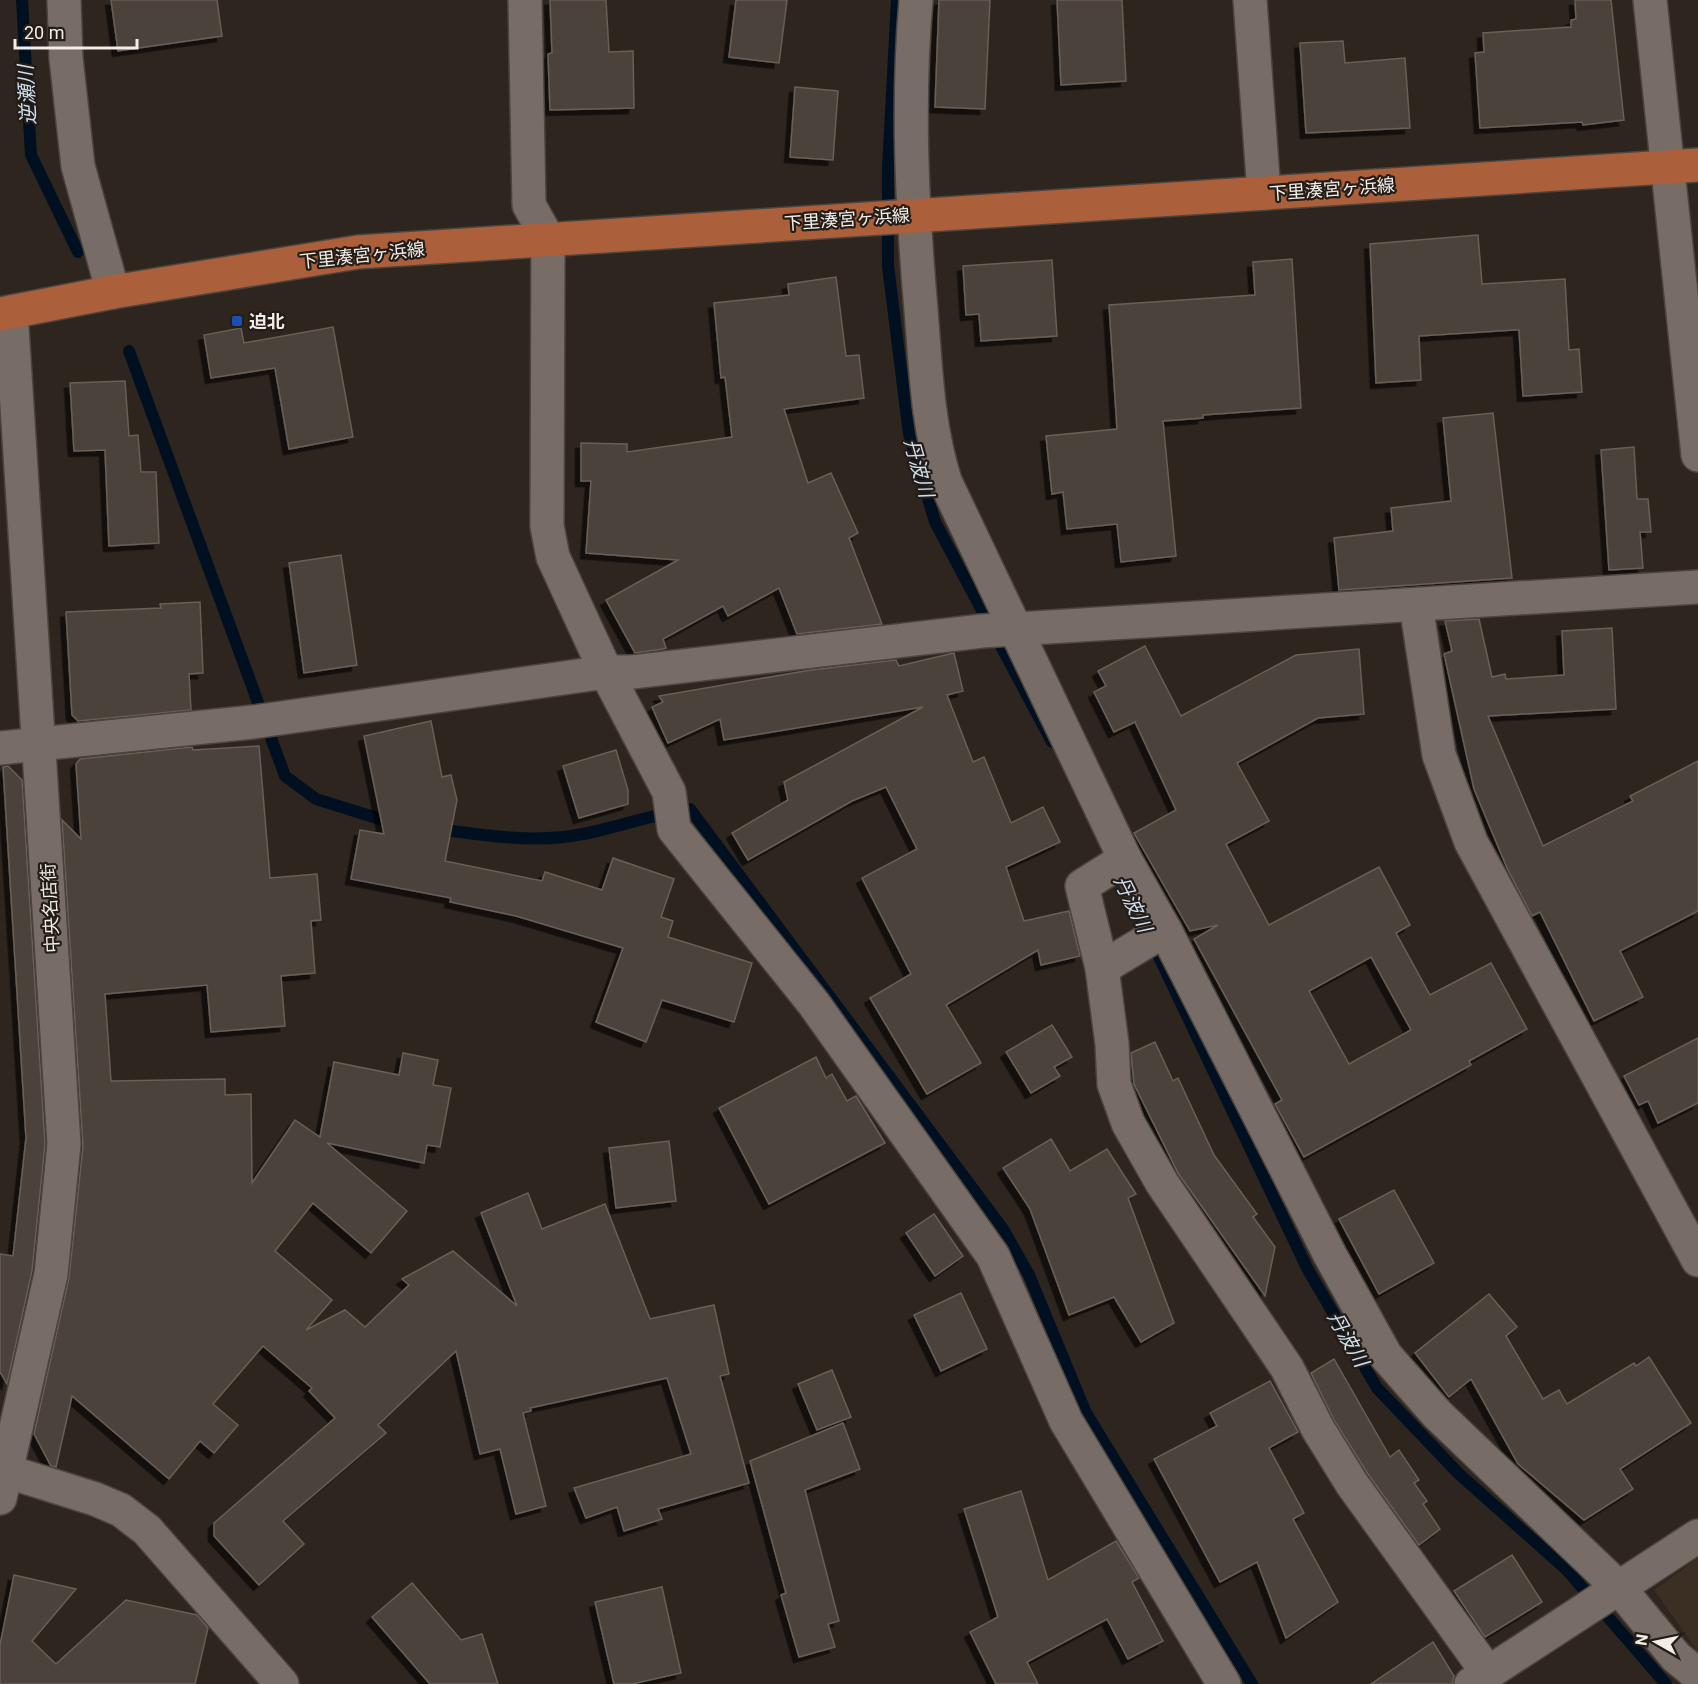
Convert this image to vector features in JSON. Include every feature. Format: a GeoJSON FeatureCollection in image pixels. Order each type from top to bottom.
{"type":"FeatureCollection","features":[{"type":"Feature","properties":{"kind":"main road","name":"下里湊宮ヶ浜線"},"geometry":{"type":"LineString","coordinates":[[6,313],[113,292],[358,252],[1698,165]]}},
{"type":"Feature","properties":{"kind":"street"},"geometry":{"type":"LineString","coordinates":[[64,0],[66,58],[78,166],[113,292]]}},
{"type":"Feature","properties":{"kind":"street"},"geometry":{"type":"LineString","coordinates":[[525,0],[529,205],[548,239],[547,526],[553,557],[606,672],[669,792],[674,829],[814,1004],[993,1256],[1066,1422],[1224,1684]]}},
{"type":"Feature","properties":{"kind":"street"},"geometry":{"type":"LineString","coordinates":[[916,0],[912,48],[913,215],[933,441],[945,481],[1125,859],[1165,930],[1330,1255],[1386,1356],[1437,1414],[1620,1589],[1676,1657],[1698,1675]]}},
{"type":"Feature","properties":{"kind":"street"},"geometry":{"type":"LineString","coordinates":[[1250,0],[1264,193]]}},
{"type":"Feature","properties":{"kind":"street"},"geometry":{"type":"LineString","coordinates":[[1650,0],[1698,455]]}},
{"type":"Feature","properties":{"kind":"street","name":"中央名店街"},"geometry":{"type":"LineString","coordinates":[[3,1484],[51,1274],[64,1144],[40,743],[6,313]]}},
{"type":"Feature","properties":{"kind":"street"},"geometry":{"type":"LineString","coordinates":[[0,748],[263,720],[606,672],[632,672],[982,631],[1698,587]]}},
{"type":"Feature","properties":{"kind":"street"},"geometry":{"type":"LineString","coordinates":[[1416,605],[1439,755],[1471,842],[1698,1260]]}},
{"type":"Feature","properties":{"kind":"street"},"geometry":{"type":"LineString","coordinates":[[1125,859],[1082,886],[1102,968],[1112,1044],[1114,1084],[1128,1123],[1162,1183],[1287,1368],[1318,1429],[1352,1484],[1480,1678],[1620,1589],[1698,1536]]}},
{"type":"Feature","properties":{"kind":"street"},"geometry":{"type":"LineString","coordinates":[[1102,968],[1165,930]]}},
{"type":"Feature","properties":{"kind":"street"},"geometry":{"type":"LineString","coordinates":[[3,1484],[121,1510],[147,1530],[282,1684]]}},
{"type":"Feature","properties":{"kind":"shaded area"},"geometry":{"type":"Polygon","coordinates":[[[1698,1558],[1698,1652],[1654,1590],[1698,1558]]]}},
{"type":"Feature","properties":{"kind":"building"},"geometry":{"type":"Polygon","coordinates":[[[111,0],[217,0],[222,36],[118,51],[111,0]]]}},
{"type":"Feature","properties":{"kind":"building"},"geometry":{"type":"Polygon","coordinates":[[[550,0],[606,0],[609,52],[633,51],[634,108],[550,110],[548,54],[552,53],[550,0]]]}},
{"type":"Feature","properties":{"kind":"building"},"geometry":{"type":"Polygon","coordinates":[[[736,0],[787,0],[779,63],[729,57],[736,0]]]}},
{"type":"Feature","properties":{"kind":"building"},"geometry":{"type":"Polygon","coordinates":[[[939,0],[990,0],[985,109],[935,107],[939,0]]]}},
{"type":"Feature","properties":{"kind":"building"},"geometry":{"type":"Polygon","coordinates":[[[1057,0],[1122,0],[1126,81],[1061,85],[1057,0]]]}},
{"type":"Feature","properties":{"kind":"building"},"geometry":{"type":"Polygon","coordinates":[[[1575,0],[1611,0],[1624,120],[1583,125],[1582,122],[1480,128],[1475,53],[1484,52],[1483,33],[1571,27],[1571,20],[1576,19],[1575,0]]]}},
{"type":"Feature","properties":{"kind":"building"},"geometry":{"type":"Polygon","coordinates":[[[1343,41],[1345,63],[1405,58],[1410,128],[1306,133],[1300,43],[1343,41]]]}},
{"type":"Feature","properties":{"kind":"building"},"geometry":{"type":"Polygon","coordinates":[[[795,87],[838,91],[833,160],[790,157],[795,87]]]}},
{"type":"Feature","properties":{"kind":"building"},"geometry":{"type":"Polygon","coordinates":[[[1478,235],[1482,284],[1565,279],[1569,350],[1579,349],[1582,392],[1523,396],[1519,330],[1419,336],[1421,380],[1376,383],[1370,244],[1478,235]]]}},
{"type":"Feature","properties":{"kind":"building"},"geometry":{"type":"Polygon","coordinates":[[[1292,259],[1301,408],[1203,415],[1203,418],[1163,421],[1176,556],[1121,562],[1117,524],[1067,529],[1063,492],[1052,494],[1046,436],[1117,429],[1109,305],[1255,295],[1253,262],[1292,259]]]}},
{"type":"Feature","properties":{"kind":"building"},"geometry":{"type":"Polygon","coordinates":[[[1052,260],[1057,336],[981,341],[979,314],[966,315],[963,266],[1052,260]]]}},
{"type":"Feature","properties":{"kind":"building"},"geometry":{"type":"Polygon","coordinates":[[[836,277],[846,356],[859,355],[864,398],[784,409],[808,483],[831,473],[858,533],[849,538],[882,624],[797,634],[779,588],[728,616],[723,606],[663,639],[666,648],[635,653],[606,600],[678,560],[586,553],[591,481],[581,481],[581,443],[627,444],[627,452],[732,437],[725,377],[721,378],[714,303],[789,295],[788,284],[836,277]]]}},
{"type":"Feature","properties":{"kind":"building"},"geometry":{"type":"Polygon","coordinates":[[[333,327],[353,437],[289,449],[275,368],[211,378],[204,335],[241,328],[244,343],[333,327]]]}},
{"type":"Feature","properties":{"kind":"building"},"geometry":{"type":"Polygon","coordinates":[[[125,381],[129,436],[138,435],[141,472],[156,472],[159,543],[109,546],[105,450],[74,451],[70,383],[125,381]]]}},
{"type":"Feature","properties":{"kind":"building"},"geometry":{"type":"Polygon","coordinates":[[[1493,413],[1512,578],[1339,590],[1334,538],[1393,531],[1391,508],[1451,501],[1443,418],[1493,413]]]}},
{"type":"Feature","properties":{"kind":"building"},"geometry":{"type":"Polygon","coordinates":[[[1634,447],[1637,499],[1648,499],[1651,532],[1640,532],[1643,568],[1609,570],[1601,450],[1634,447]]]}},
{"type":"Feature","properties":{"kind":"building"},"geometry":{"type":"Polygon","coordinates":[[[341,555],[357,665],[304,673],[289,563],[341,555]]]}},
{"type":"Feature","properties":{"kind":"building"},"geometry":{"type":"Polygon","coordinates":[[[200,602],[203,673],[189,674],[191,710],[78,721],[72,715],[66,612],[161,608],[160,604],[200,602]]]}},
{"type":"Feature","properties":{"kind":"building"},"geometry":{"type":"Polygon","coordinates":[[[1479,619],[1492,677],[1505,674],[1506,679],[1564,675],[1562,631],[1612,628],[1616,709],[1488,716],[1543,846],[1633,801],[1630,796],[1698,761],[1698,911],[1620,951],[1643,997],[1594,1021],[1540,912],[1532,916],[1507,868],[1474,789],[1444,654],[1452,651],[1445,621],[1479,619]]]}},
{"type":"Feature","properties":{"kind":"building"},"geometry":{"type":"Polygon","coordinates":[[[1145,646],[1181,716],[1296,655],[1359,649],[1364,714],[1318,718],[1237,763],[1269,821],[1226,844],[1269,925],[1379,867],[1410,925],[1396,933],[1430,995],[1491,963],[1527,1029],[1469,1061],[1471,1065],[1304,1157],[1275,1104],[1282,1100],[1194,939],[1218,925],[1190,931],[1134,833],[1176,810],[1135,722],[1114,732],[1094,692],[1106,686],[1098,671],[1145,646]],[[1371,957],[1309,991],[1349,1064],[1411,1030],[1371,957]]]}},
{"type":"Feature","properties":{"kind":"building"},"geometry":{"type":"Polygon","coordinates":[[[954,653],[963,691],[947,695],[973,762],[984,757],[1011,823],[1043,807],[1060,842],[1006,867],[1024,921],[1069,911],[1080,956],[1041,965],[1038,950],[946,1005],[981,1063],[927,1094],[870,998],[911,974],[862,878],[917,849],[886,787],[852,801],[748,860],[732,833],[788,800],[784,782],[923,707],[724,740],[720,719],[668,743],[652,707],[663,702],[659,696],[811,670],[896,660],[899,666],[954,653]]]}},
{"type":"Feature","properties":{"kind":"building"},"geometry":{"type":"Polygon","coordinates":[[[431,721],[442,777],[451,775],[457,800],[445,861],[542,881],[545,872],[602,890],[613,858],[674,879],[661,917],[673,921],[668,937],[752,963],[734,1022],[662,1000],[646,1042],[596,1022],[623,948],[516,916],[450,902],[451,898],[351,879],[360,830],[384,834],[364,736],[431,721]]]}},
{"type":"Feature","properties":{"kind":"building"},"geometry":{"type":"Polygon","coordinates":[[[259,746],[270,878],[317,874],[321,920],[311,921],[315,973],[281,976],[285,1026],[211,1032],[207,985],[105,994],[111,1081],[225,1079],[225,1095],[251,1094],[252,1183],[295,1120],[320,1137],[334,1062],[399,1075],[403,1053],[438,1060],[433,1085],[451,1088],[440,1147],[427,1145],[424,1163],[327,1143],[407,1211],[371,1253],[313,1203],[275,1251],[332,1300],[306,1330],[345,1310],[365,1327],[409,1285],[402,1279],[453,1251],[517,1306],[481,1213],[528,1193],[542,1229],[605,1204],[650,1319],[714,1305],[729,1374],[720,1376],[749,1483],[658,1509],[662,1519],[624,1531],[617,1507],[586,1518],[574,1488],[691,1454],[667,1378],[530,1408],[531,1411],[523,1413],[546,1506],[516,1514],[500,1449],[480,1454],[456,1351],[378,1425],[386,1433],[283,1521],[304,1544],[259,1585],[214,1536],[214,1523],[335,1418],[309,1391],[312,1388],[263,1346],[213,1404],[238,1425],[214,1453],[200,1441],[169,1479],[72,1396],[56,1467],[51,1466],[34,1434],[69,1278],[83,1146],[62,820],[81,839],[76,764],[80,759],[192,747],[193,750],[259,746]]]}},
{"type":"Feature","properties":{"kind":"building"},"geometry":{"type":"Polygon","coordinates":[[[616,750],[628,790],[628,804],[579,818],[563,766],[616,750]]]}},
{"type":"Feature","properties":{"kind":"building"},"geometry":{"type":"Polygon","coordinates":[[[8,766],[22,780],[45,1144],[32,1271],[7,1384],[0,1372],[0,1254],[13,1256],[26,1138],[3,767],[8,766]]]}},
{"type":"Feature","properties":{"kind":"building"},"geometry":{"type":"Polygon","coordinates":[[[1052,1025],[1072,1057],[1054,1067],[1060,1076],[1031,1093],[1006,1052],[1052,1025]]]}},
{"type":"Feature","properties":{"kind":"building"},"geometry":{"type":"Polygon","coordinates":[[[1698,1038],[1698,1103],[1658,1123],[1648,1101],[1639,1105],[1624,1076],[1698,1038]]]}},
{"type":"Feature","properties":{"kind":"building"},"geometry":{"type":"Polygon","coordinates":[[[1155,1042],[1173,1081],[1178,1078],[1214,1155],[1257,1214],[1253,1217],[1275,1247],[1265,1296],[1178,1173],[1134,1084],[1131,1053],[1155,1042]]]}},
{"type":"Feature","properties":{"kind":"building"},"geometry":{"type":"Polygon","coordinates":[[[816,1057],[826,1078],[832,1074],[847,1101],[856,1096],[885,1143],[769,1204],[719,1108],[816,1057]]]}},
{"type":"Feature","properties":{"kind":"building"},"geometry":{"type":"Polygon","coordinates":[[[1051,1139],[1070,1171],[1107,1149],[1136,1194],[1128,1198],[1174,1323],[1141,1342],[1114,1297],[1069,1315],[1030,1209],[1003,1168],[1051,1139]]]}},
{"type":"Feature","properties":{"kind":"building"},"geometry":{"type":"Polygon","coordinates":[[[669,1141],[676,1201],[616,1208],[609,1148],[669,1141]]]}},
{"type":"Feature","properties":{"kind":"building"},"geometry":{"type":"Polygon","coordinates":[[[1394,1190],[1434,1263],[1379,1294],[1339,1219],[1394,1190]]]}},
{"type":"Feature","properties":{"kind":"building"},"geometry":{"type":"Polygon","coordinates":[[[934,1214],[963,1256],[935,1276],[906,1233],[934,1214]]]}},
{"type":"Feature","properties":{"kind":"building"},"geometry":{"type":"Polygon","coordinates":[[[961,1293],[987,1349],[941,1371],[914,1315],[961,1293]]]}},
{"type":"Feature","properties":{"kind":"building"},"geometry":{"type":"Polygon","coordinates":[[[1489,1294],[1517,1327],[1506,1336],[1543,1399],[1559,1390],[1567,1404],[1634,1363],[1636,1366],[1649,1357],[1691,1423],[1620,1469],[1633,1489],[1584,1520],[1518,1464],[1471,1379],[1449,1397],[1415,1353],[1489,1294]]]}},
{"type":"Feature","properties":{"kind":"building"},"geometry":{"type":"Polygon","coordinates":[[[1334,1359],[1390,1457],[1399,1450],[1419,1480],[1414,1483],[1427,1501],[1423,1504],[1440,1529],[1419,1545],[1368,1474],[1334,1420],[1311,1373],[1334,1359]]]}},
{"type":"Feature","properties":{"kind":"building"},"geometry":{"type":"Polygon","coordinates":[[[832,1370],[851,1417],[817,1430],[798,1384],[832,1370]]]}},
{"type":"Feature","properties":{"kind":"building"},"geometry":{"type":"Polygon","coordinates":[[[1270,1381],[1298,1432],[1269,1448],[1304,1513],[1293,1519],[1338,1602],[1286,1638],[1257,1562],[1220,1582],[1154,1459],[1217,1426],[1210,1413],[1270,1381]]]}},
{"type":"Feature","properties":{"kind":"building"},"geometry":{"type":"Polygon","coordinates":[[[843,1423],[860,1469],[805,1490],[839,1621],[828,1624],[835,1647],[799,1657],[781,1595],[786,1593],[750,1461],[843,1423]]]}},
{"type":"Feature","properties":{"kind":"building"},"geometry":{"type":"Polygon","coordinates":[[[1021,1491],[1048,1580],[1116,1541],[1139,1578],[1132,1582],[1163,1641],[1128,1659],[1107,1619],[1027,1662],[1038,1684],[996,1684],[970,1632],[998,1617],[964,1509],[1021,1491]]]}},
{"type":"Feature","properties":{"kind":"building"},"geometry":{"type":"Polygon","coordinates":[[[1512,1555],[1542,1602],[1485,1637],[1454,1591],[1512,1555]]]}},
{"type":"Feature","properties":{"kind":"building"},"geometry":{"type":"Polygon","coordinates":[[[14,1575],[76,1589],[32,1641],[56,1664],[126,1600],[197,1615],[208,1628],[195,1684],[0,1684],[0,1645],[14,1575]]]}},
{"type":"Feature","properties":{"kind":"building"},"geometry":{"type":"Polygon","coordinates":[[[412,1583],[461,1640],[482,1634],[498,1684],[430,1684],[372,1617],[412,1583]]]}},
{"type":"Feature","properties":{"kind":"building"},"geometry":{"type":"Polygon","coordinates":[[[662,1587],[681,1673],[632,1684],[614,1684],[595,1602],[662,1587]]]}},
{"type":"Feature","properties":{"kind":"building"},"geometry":{"type":"Polygon","coordinates":[[[1433,1642],[1454,1676],[1452,1684],[1371,1684],[1433,1642]]]}},
{"type":"Feature","properties":{"kind":"waterway","name":"逆瀬川"},"geometry":{"type":"LineString","coordinates":[[22,0],[31,155],[78,252]]}},
{"type":"Feature","properties":{"kind":"waterway","name":"丹波川"},"geometry":{"type":"LineString","coordinates":[[897,0],[888,168],[888,266],[909,434],[935,522],[1052,742]]}},
{"type":"Feature","properties":{"kind":"waterway"},"geometry":{"type":"LineString","coordinates":[[129,351],[285,776],[316,799],[396,824]]}},
{"type":"Feature","properties":{"kind":"waterway"},"geometry":{"type":"LineString","coordinates":[[437,829],[491,836],[565,837],[690,809],[1003,1229],[1029,1275],[1086,1413],[1252,1684]]}},
{"type":"Feature","properties":{"kind":"waterway","name":"丹波川"},"geometry":{"type":"LineString","coordinates":[[1151,940],[1308,1270],[1377,1388],[1459,1474],[1567,1570],[1666,1684]]}},
{"type":"Feature","properties":{"kind":"place","name":"迫北"},"geometry":{"type":"Point","coordinates":[237,321]}}]}
